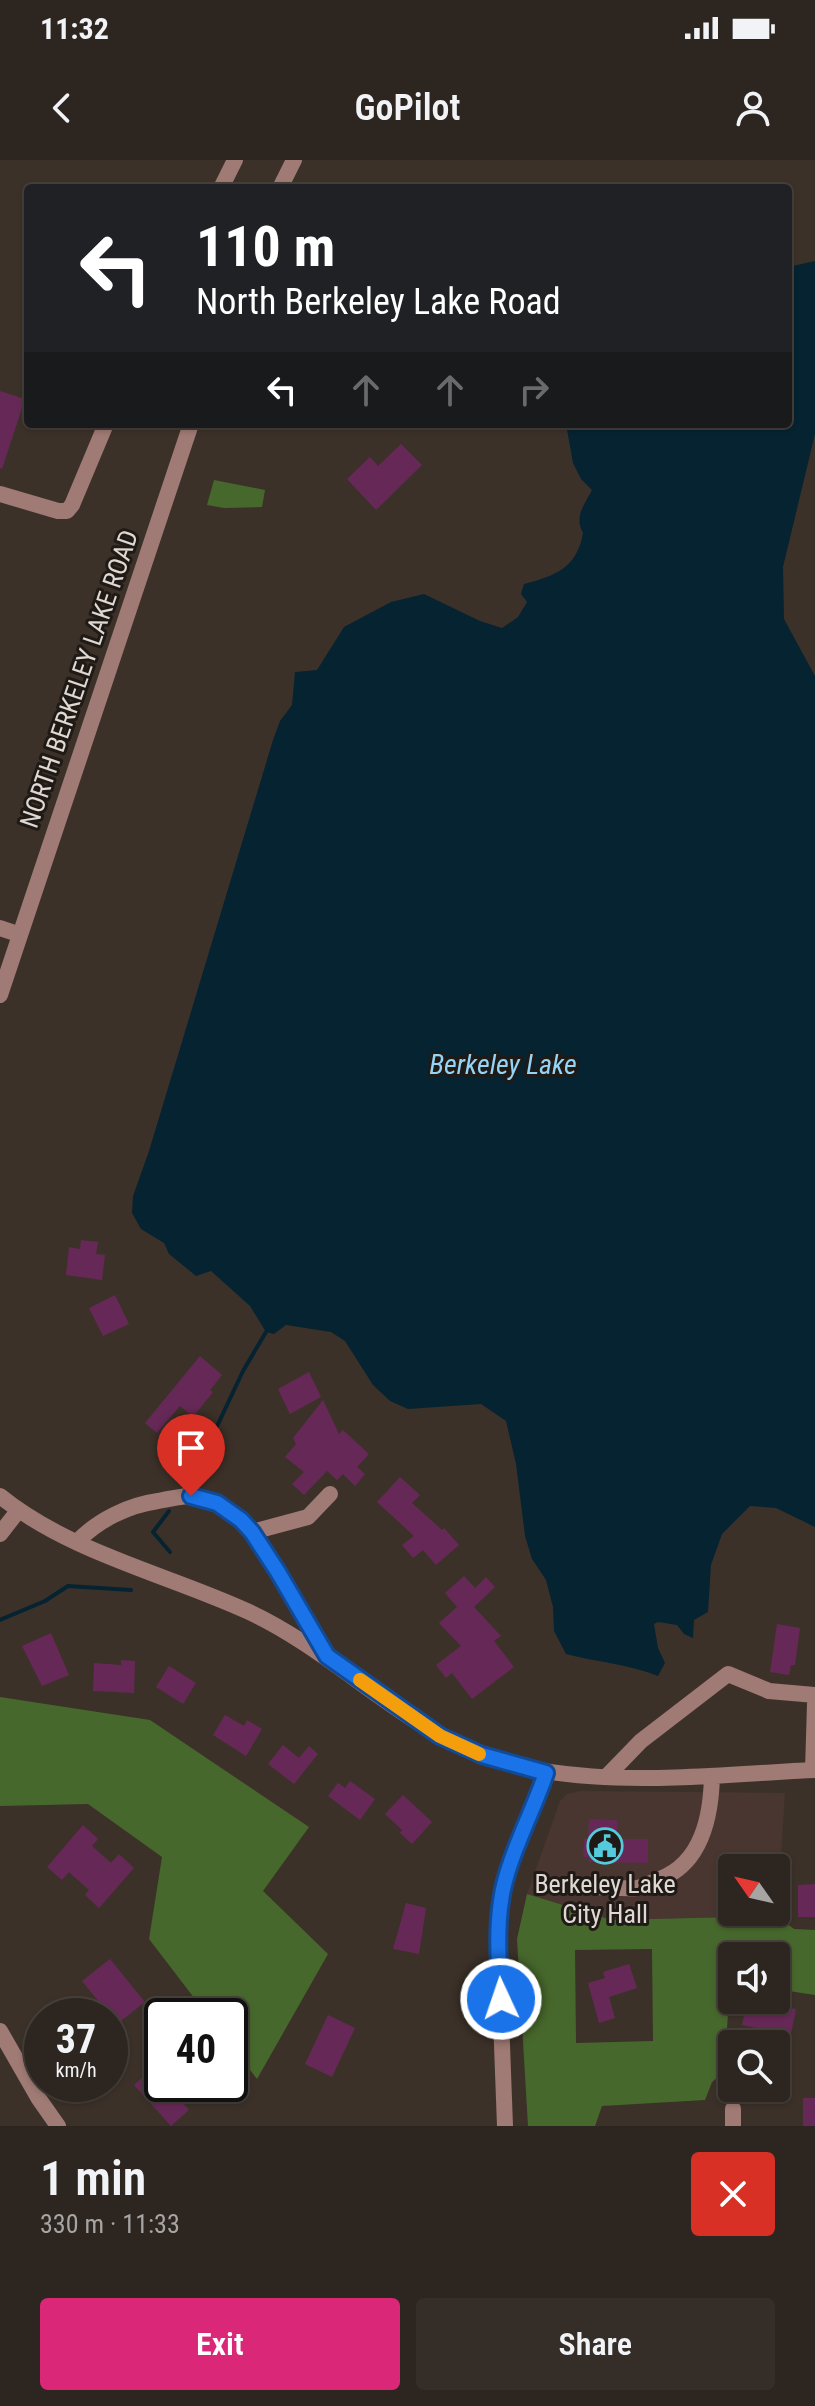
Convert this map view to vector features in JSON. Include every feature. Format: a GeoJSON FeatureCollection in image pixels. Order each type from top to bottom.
{"type":"FeatureCollection","features":[{"type":"Feature","properties":{"kind":"street"},"geometry":{"type":"LineString","coordinates":[[223,184],[235,160]]}},
{"type":"Feature","properties":{"kind":"street"},"geometry":{"type":"LineString","coordinates":[[282,184],[294,160]]}},
{"type":"Feature","properties":{"kind":"street"},"geometry":{"type":"LineString","coordinates":[[0,494],[67,511],[104,428]]}},
{"type":"Feature","properties":{"kind":"street","name":"NORTH BERKELEY LAKE ROAD"},"geometry":{"type":"LineString","coordinates":[[0,995],[6,955],[18,934],[190,428]]}},
{"type":"Feature","properties":{"kind":"street"},"geometry":{"type":"LineString","coordinates":[[0,928],[18,934]]}},
{"type":"Feature","properties":{"kind":"street"},"geometry":{"type":"LineString","coordinates":[[252,1532],[308,1517],[330,1494]]}},
{"type":"Feature","properties":{"kind":"street"},"geometry":{"type":"LineString","coordinates":[[0,1496],[18,1511],[51,1530],[251,1613],[327,1656],[440,1736],[482,1755],[546,1773],[712,1776],[814,1770],[815,1704]]}},
{"type":"Feature","properties":{"kind":"street"},"geometry":{"type":"LineString","coordinates":[[78,1541],[89,1530],[137,1504],[191,1496],[217,1503],[252,1532],[327,1656]]}},
{"type":"Feature","properties":{"kind":"street"},"geometry":{"type":"LineString","coordinates":[[0,1534],[18,1511]]}},
{"type":"Feature","properties":{"kind":"street"},"geometry":{"type":"LineString","coordinates":[[607,1776],[641,1741],[728,1674],[769,1691],[815,1695]]}},
{"type":"Feature","properties":{"kind":"street"},"geometry":{"type":"LineString","coordinates":[[505,2126],[498,1937],[501,1898],[513,1857],[546,1773]]}},
{"type":"Feature","properties":{"kind":"street"},"geometry":{"type":"LineString","coordinates":[[593,1887],[639,1888],[668,1876],[688,1862],[705,1830],[712,1804],[712,1776]]}},
{"type":"Feature","properties":{"kind":"street"},"geometry":{"type":"LineString","coordinates":[[0,2031],[58,2126]]}},
{"type":"Feature","properties":{"kind":"shaded area"},"geometry":{"type":"Polygon","coordinates":[[[580,1791],[785,1793],[781,1854],[718,1854],[718,1917],[612,1920],[527,1894],[560,1801],[567,1794],[580,1791]]]}},
{"type":"Feature","properties":{"kind":"green space"},"geometry":{"type":"Polygon","coordinates":[[[214,480],[265,490],[262,507],[207,505],[214,480]]]}},
{"type":"Feature","properties":{"kind":"green space"},"geometry":{"type":"Polygon","coordinates":[[[0,1697],[150,1720],[309,1827],[263,1891],[328,1954],[257,2079],[248,2067],[248,1998],[194,1998],[149,1939],[162,1857],[88,1804],[0,1806],[0,1697]]]}},
{"type":"Feature","properties":{"kind":"green space"},"geometry":{"type":"Polygon","coordinates":[[[527,1894],[612,1920],[718,1917],[718,1926],[790,1926],[815,1930],[815,1995],[790,1991],[790,1942],[718,1942],[718,2014],[728,2014],[727,2030],[718,2030],[718,2077],[712,2082],[705,2100],[602,2106],[595,2126],[528,2126],[517,1939],[527,1894]],[[652,1949],[575,1950],[576,2043],[653,2041],[652,1949]]]}},
{"type":"Feature","properties":{"kind":"water","name":"Berkeley Lake"},"geometry":{"type":"Polygon","coordinates":[[[815,261],[815,434],[783,567],[784,619],[815,676],[815,1527],[776,1508],[750,1506],[722,1534],[711,1565],[708,1612],[694,1620],[693,1638],[684,1634],[677,1625],[654,1624],[658,1648],[665,1663],[658,1676],[566,1654],[554,1631],[553,1607],[546,1580],[532,1559],[525,1536],[516,1464],[506,1421],[481,1404],[408,1409],[390,1401],[373,1385],[345,1341],[331,1332],[286,1325],[274,1334],[266,1332],[250,1306],[211,1271],[196,1276],[169,1254],[164,1243],[141,1229],[132,1213],[133,1196],[273,740],[280,721],[292,705],[295,672],[317,670],[344,627],[391,602],[424,594],[502,628],[518,617],[527,602],[521,594],[524,584],[563,569],[576,555],[580,545],[583,533],[580,516],[592,490],[581,479],[573,463],[567,428],[792,428],[792,266],[815,261]]]}},
{"type":"Feature","properties":{"kind":"building"},"geometry":{"type":"Polygon","coordinates":[[[0,391],[24,399],[24,402],[0,468],[0,391]]]}},
{"type":"Feature","properties":{"kind":"building"},"geometry":{"type":"Polygon","coordinates":[[[401,444],[422,465],[376,510],[347,479],[370,457],[378,466],[401,444]]]}},
{"type":"Feature","properties":{"kind":"building"},"geometry":{"type":"Polygon","coordinates":[[[81,1240],[98,1242],[96,1254],[105,1255],[102,1280],[66,1275],[69,1247],[80,1249],[81,1240]]]}},
{"type":"Feature","properties":{"kind":"building"},"geometry":{"type":"Polygon","coordinates":[[[115,1295],[129,1324],[103,1336],[89,1308],[115,1295]]]}},
{"type":"Feature","properties":{"kind":"building"},"geometry":{"type":"Polygon","coordinates":[[[200,1356],[222,1375],[210,1390],[213,1392],[193,1417],[180,1406],[157,1433],[145,1423],[200,1356]]]}},
{"type":"Feature","properties":{"kind":"building"},"geometry":{"type":"Polygon","coordinates":[[[309,1372],[321,1397],[290,1414],[278,1389],[309,1372]]]}},
{"type":"Feature","properties":{"kind":"building"},"geometry":{"type":"Polygon","coordinates":[[[323,1400],[339,1434],[343,1430],[369,1454],[357,1467],[365,1474],[355,1486],[343,1474],[337,1480],[327,1471],[304,1495],[292,1484],[304,1472],[285,1457],[296,1444],[293,1438],[323,1400]]]}},
{"type":"Feature","properties":{"kind":"building"},"geometry":{"type":"Polygon","coordinates":[[[400,1477],[420,1495],[412,1503],[442,1530],[444,1528],[459,1545],[436,1565],[423,1550],[413,1558],[402,1545],[414,1536],[377,1502],[400,1477]]]}},
{"type":"Feature","properties":{"kind":"building"},"geometry":{"type":"Polygon","coordinates":[[[464,1576],[475,1588],[486,1577],[495,1587],[474,1607],[501,1636],[494,1641],[514,1667],[472,1699],[452,1673],[446,1678],[436,1665],[461,1646],[439,1623],[457,1607],[445,1593],[464,1576]]]}},
{"type":"Feature","properties":{"kind":"building"},"geometry":{"type":"Polygon","coordinates":[[[777,1624],[800,1628],[795,1665],[791,1665],[789,1675],[770,1672],[777,1624]]]}},
{"type":"Feature","properties":{"kind":"building"},"geometry":{"type":"Polygon","coordinates":[[[51,1633],[69,1675],[42,1686],[22,1646],[51,1633]]]}},
{"type":"Feature","properties":{"kind":"building"},"geometry":{"type":"Polygon","coordinates":[[[121,1660],[135,1661],[134,1693],[93,1691],[94,1663],[121,1665],[121,1660]]]}},
{"type":"Feature","properties":{"kind":"building"},"geometry":{"type":"Polygon","coordinates":[[[169,1666],[196,1683],[183,1704],[156,1687],[169,1666]]]}},
{"type":"Feature","properties":{"kind":"building"},"geometry":{"type":"Polygon","coordinates":[[[225,1715],[244,1726],[247,1720],[262,1729],[246,1756],[213,1735],[225,1715]]]}},
{"type":"Feature","properties":{"kind":"building"},"geometry":{"type":"Polygon","coordinates":[[[283,1745],[299,1758],[309,1746],[318,1754],[294,1784],[268,1764],[283,1745]]]}},
{"type":"Feature","properties":{"kind":"building"},"geometry":{"type":"Polygon","coordinates":[[[350,1781],[375,1799],[360,1820],[328,1796],[338,1783],[345,1788],[350,1781]]]}},
{"type":"Feature","properties":{"kind":"building"},"geometry":{"type":"Polygon","coordinates":[[[403,1795],[432,1822],[412,1844],[385,1814],[403,1795]]]}},
{"type":"Feature","properties":{"kind":"building"},"geometry":{"type":"Polygon","coordinates":[[[589,1819],[617,1820],[617,1839],[648,1839],[648,1863],[589,1862],[589,1857],[583,1857],[589,1819]]]}},
{"type":"Feature","properties":{"kind":"building"},"geometry":{"type":"Polygon","coordinates":[[[83,1825],[98,1839],[92,1846],[111,1863],[119,1854],[134,1868],[99,1908],[85,1895],[89,1890],[69,1872],[62,1880],[47,1867],[83,1825]]]}},
{"type":"Feature","properties":{"kind":"building"},"geometry":{"type":"Polygon","coordinates":[[[815,1884],[815,1917],[798,1917],[798,1885],[815,1884]]]}},
{"type":"Feature","properties":{"kind":"building"},"geometry":{"type":"Polygon","coordinates":[[[406,1903],[426,1908],[419,1954],[393,1949],[406,1903]]]}},
{"type":"Feature","properties":{"kind":"building"},"geometry":{"type":"Polygon","coordinates":[[[110,1959],[144,2003],[128,2015],[128,1998],[96,1998],[82,1981],[110,1959]]]}},
{"type":"Feature","properties":{"kind":"building"},"geometry":{"type":"Polygon","coordinates":[[[629,1964],[637,1988],[609,1997],[615,2018],[599,2023],[588,1983],[605,1978],[603,1972],[629,1964]]]}},
{"type":"Feature","properties":{"kind":"building"},"geometry":{"type":"Polygon","coordinates":[[[790,2008],[796,2009],[790,2038],[790,2030],[766,2030],[742,2025],[744,2014],[790,2014],[790,2008]]]}},
{"type":"Feature","properties":{"kind":"building"},"geometry":{"type":"Polygon","coordinates":[[[328,2015],[355,2028],[332,2077],[305,2064],[328,2015]]]}},
{"type":"Feature","properties":{"kind":"building"},"geometry":{"type":"Polygon","coordinates":[[[144,2076],[144,2096],[134,2085],[144,2076]]]}},
{"type":"Feature","properties":{"kind":"building"},"geometry":{"type":"Polygon","coordinates":[[[803,2098],[815,2098],[815,2126],[803,2126],[803,2098]]]}},
{"type":"Feature","properties":{"kind":"building"},"geometry":{"type":"Polygon","coordinates":[[[149,2102],[182,2102],[189,2110],[171,2126],[149,2102]]]}},
{"type":"Feature","properties":{"kind":"waterway"},"geometry":{"type":"LineString","coordinates":[[182,1483],[211,1439],[243,1371],[266,1332]]}},
{"type":"Feature","properties":{"kind":"waterway"},"geometry":{"type":"LineString","coordinates":[[169,1511],[153,1532],[170,1552]]}},
{"type":"Feature","properties":{"kind":"waterway"},"geometry":{"type":"LineString","coordinates":[[0,1620],[45,1601],[68,1586],[131,1590]]}},
{"type":"Feature","properties":{"kind":"slow traffic"},"geometry":{"type":"LineString","coordinates":[[360,1680],[440,1736],[479,1754]]}},
{"type":"Feature","properties":{"kind":"place","name":"Berkeley Lake City Hall"},"geometry":{"type":"Point","coordinates":[605,1846]}},
{"type":"Feature","properties":{"kind":"route"},"geometry":{"type":"LineString","coordinates":[[191,1496],[217,1503],[252,1532],[327,1656],[440,1736],[482,1755],[546,1773],[513,1857],[501,1898],[498,1937],[501,1999]]}}]}
